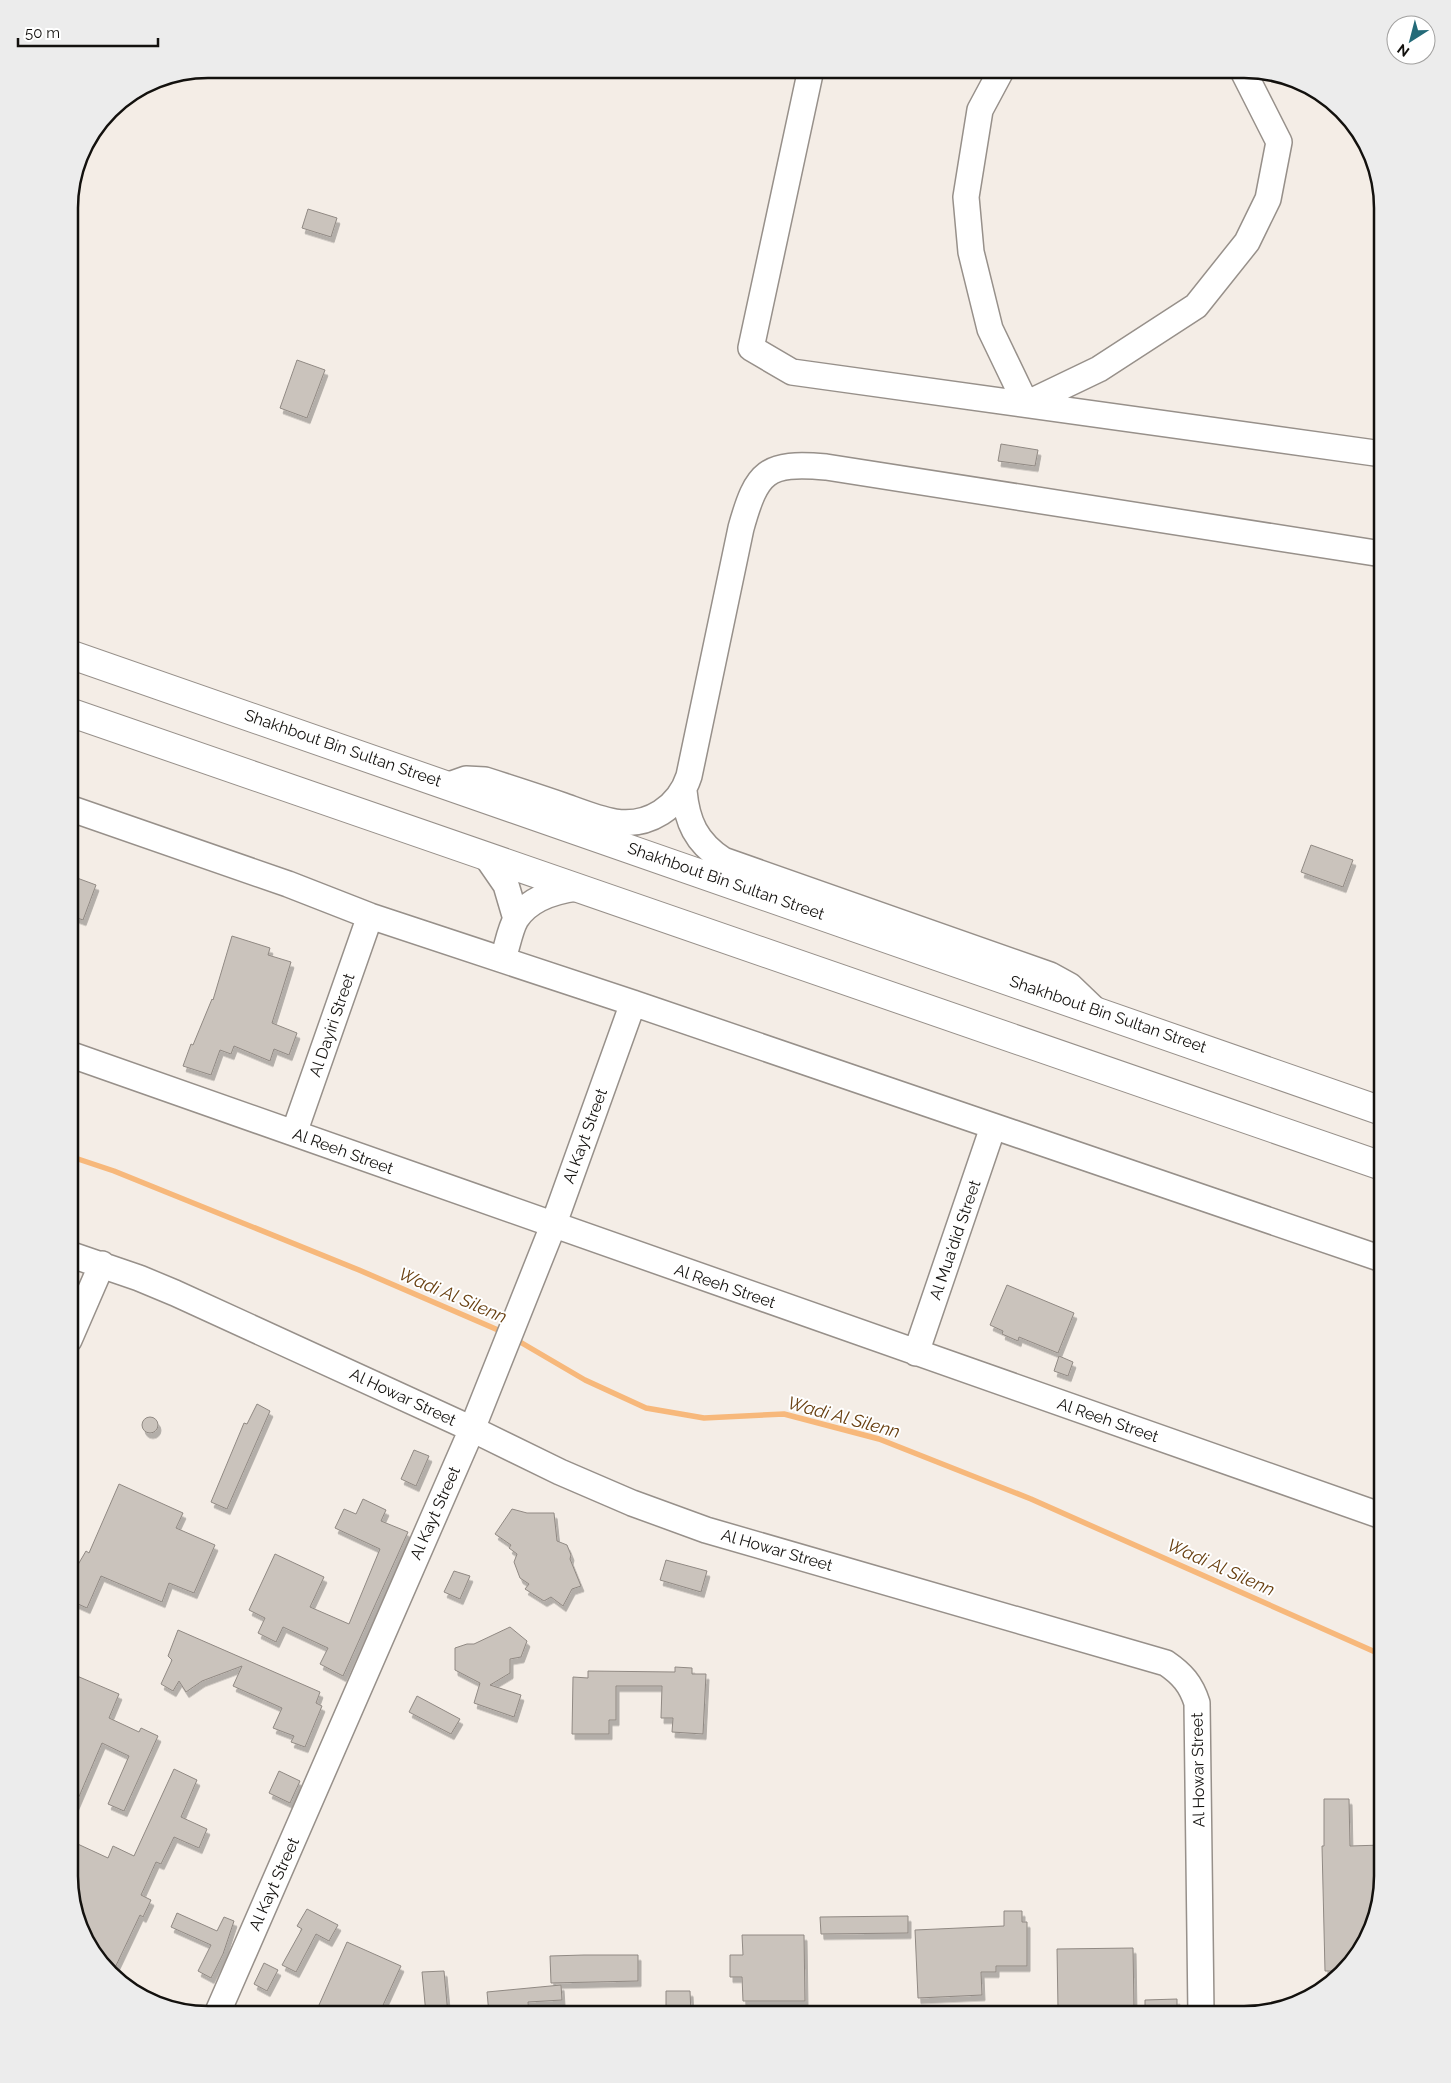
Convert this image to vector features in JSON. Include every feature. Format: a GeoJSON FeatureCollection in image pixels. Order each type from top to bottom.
{"type":"FeatureCollection","features":[{"type":"Feature","properties":{"kind":"main road","name":"Shakhbout Bin Sultan Street"},"geometry":{"type":"LineString","coordinates":[[78,657],[1374,1107]]}},
{"type":"Feature","properties":{"kind":"main road"},"geometry":{"type":"LineString","coordinates":[[78,715],[1374,1163]]}},
{"type":"Feature","properties":{"kind":"street"},"geometry":{"type":"LineString","coordinates":[[809,78],[751,348],[792,372],[1374,453]]}},
{"type":"Feature","properties":{"kind":"street"},"geometry":{"type":"LineString","coordinates":[[997,78],[980,110],[966,197],[970,252],[990,329],[1026,404]]}},
{"type":"Feature","properties":{"kind":"street"},"geometry":{"type":"LineString","coordinates":[[1026,404],[1099,369],[1196,306],[1247,242],[1268,199],[1279,142],[1247,78]]}},
{"type":"Feature","properties":{"kind":"street"},"geometry":{"type":"LineString","coordinates":[[1095,1010],[1079,993],[1050,975],[723,860],[710,852],[691,827],[686,812],[684,791],[741,528],[750,497],[767,473],[794,464],[826,467],[1374,553]]}},
{"type":"Feature","properties":{"kind":"street"},"geometry":{"type":"LineString","coordinates":[[449,785],[466,779],[485,780],[603,819],[629,823],[655,816],[666,810],[684,791]]}},
{"type":"Feature","properties":{"kind":"street"},"geometry":{"type":"LineString","coordinates":[[78,811],[288,884],[370,916],[503,959],[1374,1256]]}},
{"type":"Feature","properties":{"kind":"street"},"geometry":{"type":"LineString","coordinates":[[486,856],[506,885],[516,919]]}},
{"type":"Feature","properties":{"kind":"street"},"geometry":{"type":"LineString","coordinates":[[503,959],[516,919],[528,906],[560,890],[577,888]]}},
{"type":"Feature","properties":{"kind":"street","name":"Al Dayiri Street"},"geometry":{"type":"LineString","coordinates":[[294,1133],[370,916]]}},
{"type":"Feature","properties":{"kind":"street","name":"Al Kayt Street"},"geometry":{"type":"LineString","coordinates":[[221,2005],[472,1429],[553,1226],[632,1003]]}},
{"type":"Feature","properties":{"kind":"street","name":"Al Reeh Street"},"geometry":{"type":"LineString","coordinates":[[78,1057],[553,1226],[1374,1513]]}},
{"type":"Feature","properties":{"kind":"street","name":"Al Mua'did Street"},"geometry":{"type":"LineString","coordinates":[[916,1353],[993,1127]]}},
{"type":"Feature","properties":{"kind":"street","name":"Al Howar Street"},"geometry":{"type":"LineString","coordinates":[[78,1257],[102,1264],[176,1293],[472,1429],[569,1476],[632,1503],[706,1530],[1166,1663],[1180,1673],[1191,1686],[1197,1703],[1201,2006]]}},
{"type":"Feature","properties":{"kind":"street"},"geometry":{"type":"LineString","coordinates":[[78,1319],[102,1264]]}},
{"type":"Feature","properties":{"kind":"building"},"geometry":{"type":"Polygon","coordinates":[[[308,209],[337,218],[331,237],[302,228],[308,209]]]}},
{"type":"Feature","properties":{"kind":"building"},"geometry":{"type":"Polygon","coordinates":[[[297,360],[325,370],[307,418],[280,408],[297,360]]]}},
{"type":"Feature","properties":{"kind":"building"},"geometry":{"type":"Polygon","coordinates":[[[1001,444],[1038,450],[1035,466],[998,461],[1001,444]]]}},
{"type":"Feature","properties":{"kind":"building"},"geometry":{"type":"Polygon","coordinates":[[[1311,845],[1353,860],[1343,887],[1301,872],[1311,845]]]}},
{"type":"Feature","properties":{"kind":"building"},"geometry":{"type":"Polygon","coordinates":[[[78,878],[96,885],[83,920],[78,918],[78,878]]]}},
{"type":"Feature","properties":{"kind":"building"},"geometry":{"type":"Polygon","coordinates":[[[232,936],[270,948],[268,955],[291,962],[272,1023],[297,1033],[289,1055],[274,1049],[270,1061],[234,1046],[231,1054],[220,1050],[211,1075],[183,1066],[191,1044],[193,1045],[213,1000],[232,936]]]}},
{"type":"Feature","properties":{"kind":"building"},"geometry":{"type":"Polygon","coordinates":[[[1007,1285],[1074,1313],[1058,1353],[1019,1337],[1018,1341],[1002,1334],[1003,1331],[990,1325],[1007,1285]]]}},
{"type":"Feature","properties":{"kind":"building"},"geometry":{"type":"Polygon","coordinates":[[[1059,1356],[1073,1362],[1068,1376],[1054,1371],[1059,1356]]]}},
{"type":"Feature","properties":{"kind":"building"},"geometry":{"type":"Polygon","coordinates":[[[257,1404],[270,1411],[227,1509],[211,1502],[244,1423],[247,1424],[257,1404]]]}},
{"type":"Feature","properties":{"kind":"building"},"geometry":{"type":"Polygon","coordinates":[[[150,1417],[158,1425],[150,1433],[142,1425],[150,1417]]]}},
{"type":"Feature","properties":{"kind":"building"},"geometry":{"type":"Polygon","coordinates":[[[414,1450],[429,1456],[416,1486],[401,1479],[414,1450]]]}},
{"type":"Feature","properties":{"kind":"building"},"geometry":{"type":"Polygon","coordinates":[[[119,1484],[183,1513],[176,1528],[215,1545],[194,1593],[169,1583],[162,1602],[101,1576],[87,1608],[78,1604],[78,1565],[86,1551],[89,1553],[119,1484]]]}},
{"type":"Feature","properties":{"kind":"building"},"geometry":{"type":"Polygon","coordinates":[[[363,1499],[386,1510],[381,1521],[408,1532],[343,1676],[320,1664],[328,1648],[283,1627],[276,1642],[258,1633],[265,1618],[249,1610],[275,1554],[324,1577],[310,1607],[349,1624],[380,1549],[335,1528],[344,1509],[356,1514],[363,1499]]]}},
{"type":"Feature","properties":{"kind":"building"},"geometry":{"type":"Polygon","coordinates":[[[512,1509],[527,1513],[554,1513],[557,1541],[567,1545],[571,1555],[570,1559],[581,1586],[572,1589],[563,1606],[551,1597],[544,1601],[525,1589],[529,1584],[520,1578],[514,1562],[517,1554],[509,1548],[511,1545],[495,1534],[512,1509]]]}},
{"type":"Feature","properties":{"kind":"building"},"geometry":{"type":"Polygon","coordinates":[[[666,1560],[707,1571],[701,1592],[660,1580],[666,1560]]]}},
{"type":"Feature","properties":{"kind":"building"},"geometry":{"type":"Polygon","coordinates":[[[454,1571],[470,1576],[460,1599],[444,1592],[454,1571]]]}},
{"type":"Feature","properties":{"kind":"building"},"geometry":{"type":"Polygon","coordinates":[[[510,1627],[527,1641],[521,1657],[510,1659],[510,1673],[490,1685],[521,1695],[514,1717],[474,1703],[480,1683],[455,1670],[455,1648],[474,1644],[510,1627]]]}},
{"type":"Feature","properties":{"kind":"building"},"geometry":{"type":"Polygon","coordinates":[[[178,1630],[320,1692],[316,1703],[322,1706],[305,1747],[291,1742],[294,1736],[273,1728],[282,1708],[233,1686],[242,1666],[202,1681],[186,1692],[179,1681],[173,1691],[161,1684],[172,1660],[168,1656],[178,1630]]]}},
{"type":"Feature","properties":{"kind":"building"},"geometry":{"type":"Polygon","coordinates":[[[675,1667],[692,1668],[692,1674],[706,1674],[703,1734],[672,1732],[673,1718],[661,1718],[662,1686],[616,1686],[616,1720],[609,1720],[609,1734],[572,1734],[573,1677],[588,1678],[588,1671],[675,1672],[675,1667]]]}},
{"type":"Feature","properties":{"kind":"building"},"geometry":{"type":"Polygon","coordinates":[[[78,1676],[119,1694],[109,1718],[139,1732],[141,1728],[158,1736],[124,1811],[108,1804],[129,1756],[102,1743],[78,1799],[78,1676]]]}},
{"type":"Feature","properties":{"kind":"building"},"geometry":{"type":"Polygon","coordinates":[[[417,1696],[460,1719],[451,1734],[409,1712],[417,1696]]]}},
{"type":"Feature","properties":{"kind":"building"},"geometry":{"type":"Polygon","coordinates":[[[174,1769],[197,1780],[181,1817],[207,1829],[199,1848],[174,1837],[161,1864],[156,1862],[141,1895],[151,1900],[143,1917],[140,1915],[116,1967],[99,1948],[87,1925],[82,1909],[79,1893],[78,1844],[108,1858],[113,1846],[134,1856],[174,1769]]]}},
{"type":"Feature","properties":{"kind":"building"},"geometry":{"type":"Polygon","coordinates":[[[279,1771],[300,1781],[290,1803],[269,1793],[279,1771]]]}},
{"type":"Feature","properties":{"kind":"building"},"geometry":{"type":"Polygon","coordinates":[[[1324,1799],[1349,1799],[1350,1846],[1374,1845],[1374,1876],[1369,1909],[1364,1925],[1347,1955],[1332,1971],[1325,1971],[1322,1846],[1324,1846],[1324,1799]]]}},
{"type":"Feature","properties":{"kind":"building"},"geometry":{"type":"Polygon","coordinates":[[[307,1909],[338,1925],[329,1941],[316,1934],[296,1972],[282,1965],[302,1929],[297,1926],[307,1909]]]}},
{"type":"Feature","properties":{"kind":"building"},"geometry":{"type":"Polygon","coordinates":[[[1004,1911],[1022,1911],[1022,1922],[1027,1922],[1027,1966],[996,1966],[996,1972],[981,1972],[982,1995],[918,1998],[915,1930],[1004,1926],[1004,1911]]]}},
{"type":"Feature","properties":{"kind":"building"},"geometry":{"type":"Polygon","coordinates":[[[177,1913],[217,1931],[224,1917],[234,1921],[223,1954],[211,1978],[198,1971],[211,1945],[171,1927],[177,1913]]]}},
{"type":"Feature","properties":{"kind":"building"},"geometry":{"type":"Polygon","coordinates":[[[908,1916],[908,1933],[821,1934],[820,1917],[908,1916]]]}},
{"type":"Feature","properties":{"kind":"building"},"geometry":{"type":"Polygon","coordinates":[[[742,1935],[804,1935],[805,2001],[743,2001],[742,1977],[730,1977],[730,1955],[743,1955],[742,1935]]]}},
{"type":"Feature","properties":{"kind":"building"},"geometry":{"type":"Polygon","coordinates":[[[347,1942],[401,1966],[383,2005],[319,2005],[347,1942]]]}},
{"type":"Feature","properties":{"kind":"building"},"geometry":{"type":"Polygon","coordinates":[[[1133,1948],[1134,2006],[1058,2006],[1057,1949],[1133,1948]]]}},
{"type":"Feature","properties":{"kind":"building"},"geometry":{"type":"Polygon","coordinates":[[[638,1955],[638,1981],[551,1983],[550,1956],[638,1955]]]}},
{"type":"Feature","properties":{"kind":"building"},"geometry":{"type":"Polygon","coordinates":[[[264,1963],[278,1970],[267,1991],[254,1984],[264,1963]]]}},
{"type":"Feature","properties":{"kind":"building"},"geometry":{"type":"Polygon","coordinates":[[[444,1971],[447,2005],[425,2005],[422,1972],[444,1971]]]}},
{"type":"Feature","properties":{"kind":"building"},"geometry":{"type":"Polygon","coordinates":[[[561,1985],[562,2000],[528,2002],[528,2005],[488,2005],[487,1992],[561,1985]]]}},
{"type":"Feature","properties":{"kind":"building"},"geometry":{"type":"Polygon","coordinates":[[[666,1991],[690,1991],[691,2005],[666,2005],[666,1991]]]}},
{"type":"Feature","properties":{"kind":"building"},"geometry":{"type":"Polygon","coordinates":[[[1177,1999],[1177,2006],[1145,2006],[1145,2000],[1177,1999]]]}},
{"type":"Feature","properties":{"kind":"waterway","name":"Wadi Al Silenn"},"geometry":{"type":"LineString","coordinates":[[78,1159],[114,1171],[359,1270],[505,1333]]}},
{"type":"Feature","properties":{"kind":"waterway","name":"Wadi Al Silenn"},"geometry":{"type":"LineString","coordinates":[[515,1339],[585,1380],[646,1408],[704,1418],[784,1414],[879,1439],[1031,1499],[1374,1651]]}}]}
